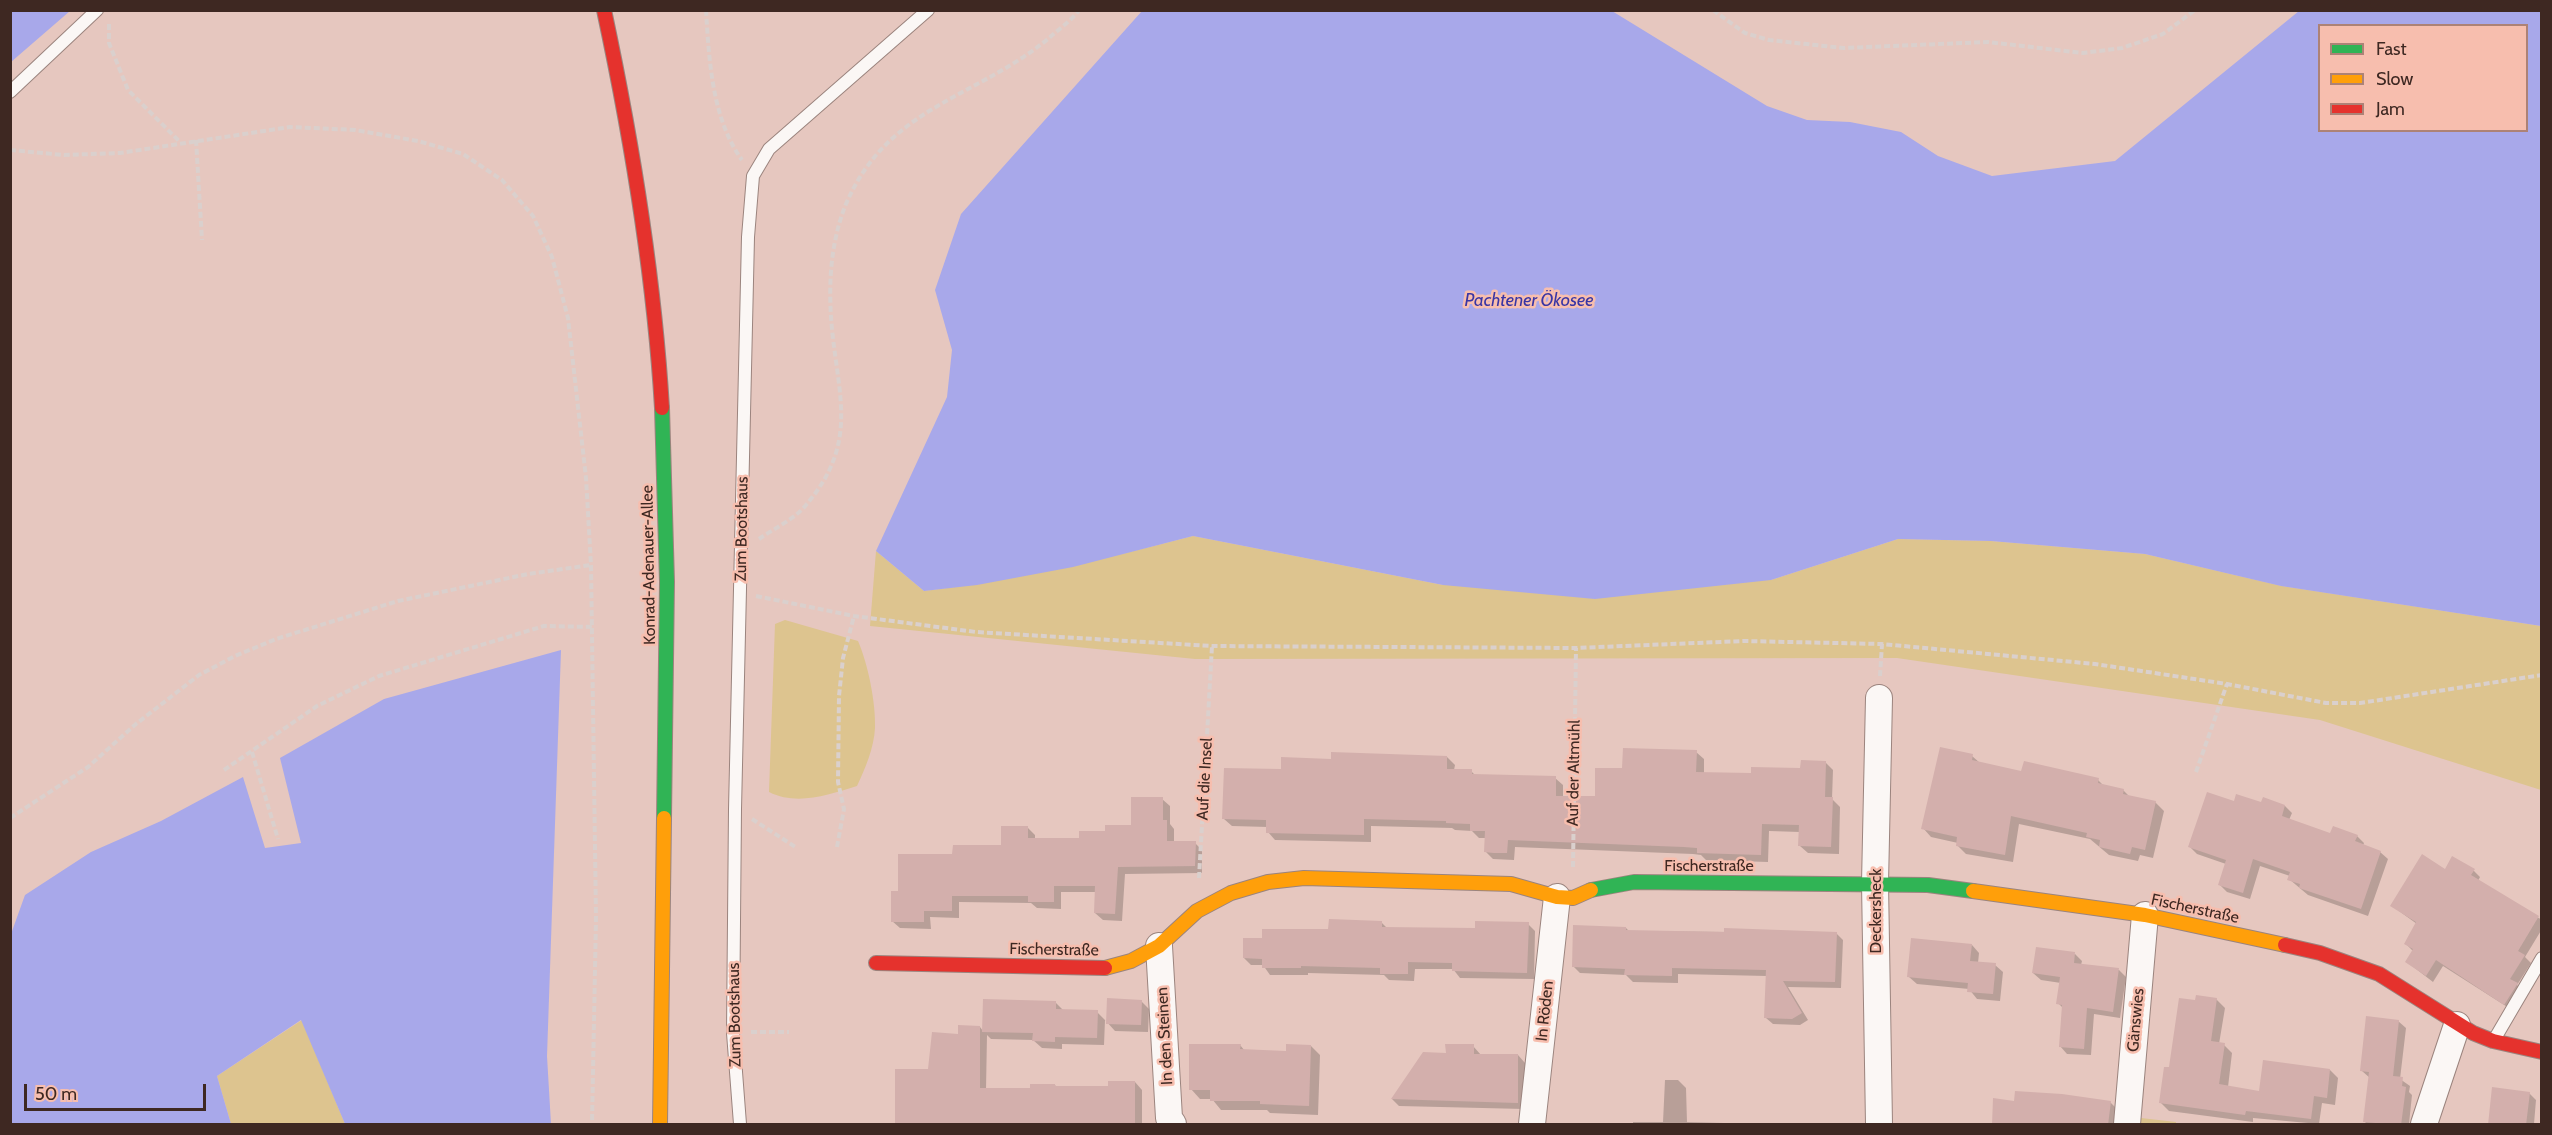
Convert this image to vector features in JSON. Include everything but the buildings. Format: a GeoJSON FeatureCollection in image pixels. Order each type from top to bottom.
{"type":"FeatureCollection","features":[{"type":"Feature","properties":{"kind":"street","name":"Konrad-Adenauer-Allee"},"geometry":{"type":"LineString","coordinates":[[604,10],[623,103],[648,260],[657,346],[668,569],[660,1125]]}},
{"type":"Feature","properties":{"kind":"street","name":"Deckersheck"},"geometry":{"type":"LineString","coordinates":[[1879,692],[1875,883],[1879,1125]]}},
{"type":"Feature","properties":{"kind":"street","name":"Fischerstraße"},"geometry":{"type":"LineString","coordinates":[[876,963],[1102,969],[1131,961],[1159,946],[1197,911],[1231,893],[1268,882],[1304,878],[1511,884],[1565,897],[1598,887],[1634,882],[1928,885],[2145,915],[2320,952],[2379,974],[2419,998],[2457,1025],[2493,1041],[2541,1052]]}},
{"type":"Feature","properties":{"kind":"street","name":"In Röden"},"geometry":{"type":"LineString","coordinates":[[1532,1125],[1565,897]]}},
{"type":"Feature","properties":{"kind":"street","name":"Gänswies"},"geometry":{"type":"LineString","coordinates":[[2127,1125],[2145,915]]}},
{"type":"Feature","properties":{"kind":"street","name":"In den Steinen"},"geometry":{"type":"LineString","coordinates":[[1159,946],[1169,1118],[1173,1125]]}},
{"type":"Feature","properties":{"kind":"street"},"geometry":{"type":"LineString","coordinates":[[2424,1125],[2457,1025]]}},
{"type":"Feature","properties":{"kind":"lane"},"geometry":{"type":"LineString","coordinates":[[10,92],[97,10]]}},
{"type":"Feature","properties":{"kind":"lane","name":"Zum Bootshaus"},"geometry":{"type":"LineString","coordinates":[[740,1125],[733,1033],[735,809],[748,237],[753,176],[769,149],[928,10]]}},
{"type":"Feature","properties":{"kind":"lane"},"geometry":{"type":"LineString","coordinates":[[2493,1041],[2541,958]]}},
{"type":"Feature","properties":{"kind":"path"},"geometry":{"type":"LineString","coordinates":[[706,10],[709,61],[720,110],[733,147],[753,176]]}},
{"type":"Feature","properties":{"kind":"path"},"geometry":{"type":"LineString","coordinates":[[742,551],[805,507],[825,480],[835,456],[843,425],[842,389],[832,328],[831,258],[846,205],[865,170],[899,132],[928,110],[1029,54],[1079,10]]}},
{"type":"Feature","properties":{"kind":"path"},"geometry":{"type":"LineString","coordinates":[[1713,10],[1745,33],[1769,40],[1843,48],[1989,42],[2083,53],[2122,48],[2163,34],[2195,10]]}},
{"type":"Feature","properties":{"kind":"path"},"geometry":{"type":"LineString","coordinates":[[109,21],[110,43],[128,90],[180,143]]}},
{"type":"Feature","properties":{"kind":"path"},"geometry":{"type":"LineString","coordinates":[[10,150],[64,155],[120,153],[290,127],[355,130],[418,141],[463,154],[502,180],[532,216],[552,257],[568,318],[586,478],[593,627],[596,918],[592,1125]]}},
{"type":"Feature","properties":{"kind":"path"},"geometry":{"type":"LineString","coordinates":[[196,140],[202,240]]}},
{"type":"Feature","properties":{"kind":"path"},"geometry":{"type":"LineString","coordinates":[[10,818],[88,768],[136,724],[199,675],[235,656],[276,639],[398,600],[528,574],[591,565]]}},
{"type":"Feature","properties":{"kind":"path"},"geometry":{"type":"LineString","coordinates":[[741,593],[854,616],[976,632],[1212,646],[1576,648],[1744,641],[1882,644],[2095,664],[2228,684],[2326,703],[2360,703],[2541,675]]}},
{"type":"Feature","properties":{"kind":"path"},"geometry":{"type":"LineString","coordinates":[[837,847],[844,809],[838,782],[839,696],[843,658],[854,616]]}},
{"type":"Feature","properties":{"kind":"path"},"geometry":{"type":"LineString","coordinates":[[224,770],[317,706],[380,676],[544,626],[593,627]]}},
{"type":"Feature","properties":{"kind":"path"},"geometry":{"type":"LineString","coordinates":[[1879,692],[1882,644]]}},
{"type":"Feature","properties":{"kind":"path","name":"Auf die Insel"},"geometry":{"type":"LineString","coordinates":[[1197,911],[1212,646]]}},
{"type":"Feature","properties":{"kind":"path","name":"Auf der Altmühl"},"geometry":{"type":"LineString","coordinates":[[1565,897],[1576,648]]}},
{"type":"Feature","properties":{"kind":"path"},"geometry":{"type":"LineString","coordinates":[[2196,772],[2228,684]]}},
{"type":"Feature","properties":{"kind":"path"},"geometry":{"type":"LineString","coordinates":[[252,752],[278,839]]}},
{"type":"Feature","properties":{"kind":"path"},"geometry":{"type":"LineString","coordinates":[[735,809],[796,848]]}},
{"type":"Feature","properties":{"kind":"path"},"geometry":{"type":"LineString","coordinates":[[733,1033],[789,1032]]}},
{"type":"Feature","properties":{"kind":"shaded area"},"geometry":{"type":"Polygon","coordinates":[[[1193,536],[1443,585],[1771,580],[1898,539],[1991,541],[2145,554],[2282,586],[2541,626],[2541,790],[2320,720],[1897,658],[1195,659],[870,626],[876,551],[924,591],[1060,568],[1193,536]]]}},
{"type":"Feature","properties":{"kind":"shaded area"},"geometry":{"type":"Polygon","coordinates":[[[785,620],[858,641],[871,684],[875,728],[871,751],[857,786],[824,796],[802,799],[769,792],[775,624],[785,620]]]}},
{"type":"Feature","properties":{"kind":"shaded area"},"geometry":{"type":"Polygon","coordinates":[[[302,1020],[345,1124],[231,1124],[217,1076],[302,1020]]]}},
{"type":"Feature","properties":{"kind":"shaded area"},"geometry":{"type":"Polygon","coordinates":[[[2141,1118],[2176,1122],[2176,1124],[2141,1124],[2141,1118]]]}},
{"type":"Feature","properties":{"kind":"water"},"geometry":{"type":"Polygon","coordinates":[[[11,10],[70,10],[70,11],[11,62],[11,10]]]}},
{"type":"Feature","properties":{"kind":"water","name":"Pachtener Ökosee"},"geometry":{"type":"Polygon","coordinates":[[[1142,11],[1612,11],[1767,106],[1807,120],[1850,122],[1901,132],[1938,156],[1992,176],[2115,161],[2299,11],[2541,11],[2541,626],[2281,586],[2145,554],[1991,541],[1898,539],[1771,580],[1595,599],[1443,585],[1193,536],[1073,567],[977,585],[924,591],[876,551],[947,397],[952,350],[935,290],[961,214],[1142,11]]]}},
{"type":"Feature","properties":{"kind":"water"},"geometry":{"type":"Polygon","coordinates":[[[561,650],[547,1056],[551,1124],[345,1124],[301,1020],[217,1076],[231,1124],[11,1124],[11,934],[25,895],[91,852],[161,821],[243,777],[265,848],[301,843],[280,758],[384,699],[561,650]]]}},
{"type":"Feature","properties":{"kind":"traffic: fast"},"geometry":{"type":"LineString","coordinates":[[662,408],[667,582],[664,818]]}},
{"type":"Feature","properties":{"kind":"traffic: fast"},"geometry":{"type":"LineString","coordinates":[[1591,890],[1634,882],[1928,885],[1973,891]]}},
{"type":"Feature","properties":{"kind":"traffic: slow"},"geometry":{"type":"LineString","coordinates":[[660,1124],[664,818]]}},
{"type":"Feature","properties":{"kind":"traffic: slow"},"geometry":{"type":"LineString","coordinates":[[1105,968],[1131,961],[1159,946],[1197,911],[1231,893],[1268,882],[1304,878],[1511,884],[1557,897],[1573,898],[1591,890]]}},
{"type":"Feature","properties":{"kind":"traffic: slow"},"geometry":{"type":"LineString","coordinates":[[1973,891],[2145,915],[2285,945]]}},
{"type":"Feature","properties":{"kind":"traffic: jam"},"geometry":{"type":"LineString","coordinates":[[604,10],[641,208],[654,308],[662,408]]}},
{"type":"Feature","properties":{"kind":"traffic: jam"},"geometry":{"type":"LineString","coordinates":[[2285,945],[2320,953],[2379,974],[2473,1033],[2493,1041],[2542,1052]]}},
{"type":"Feature","properties":{"kind":"traffic: jam"},"geometry":{"type":"LineString","coordinates":[[876,963],[1105,968]]}}]}
